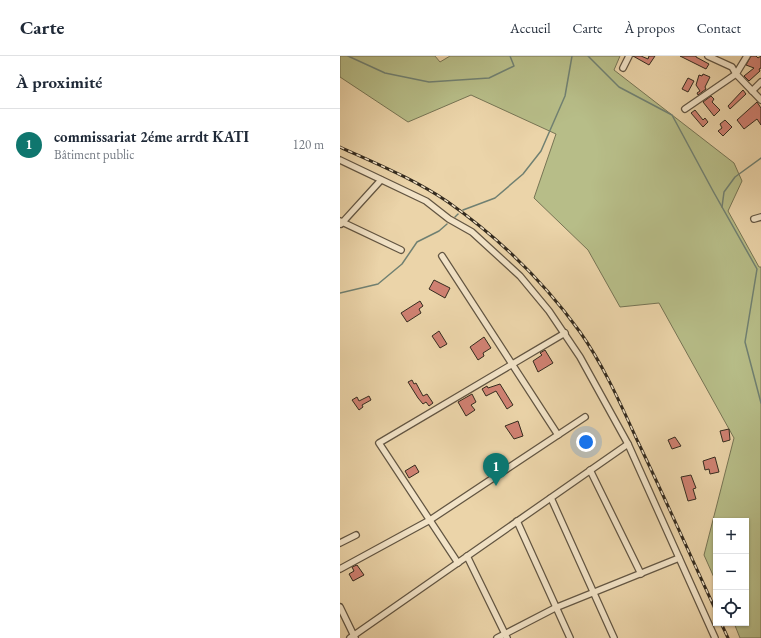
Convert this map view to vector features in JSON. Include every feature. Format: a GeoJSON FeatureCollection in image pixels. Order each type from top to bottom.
{"type":"FeatureCollection","features":[{"type":"Feature","properties":{"kind":"street"},"geometry":{"type":"LineString","coordinates":[[623,68],[629,56]]}},
{"type":"Feature","properties":{"kind":"street"},"geometry":{"type":"LineString","coordinates":[[708,56],[732,67],[736,74],[761,100]]}},
{"type":"Feature","properties":{"kind":"street"},"geometry":{"type":"LineString","coordinates":[[685,109],[736,74],[747,56]]}},
{"type":"Feature","properties":{"kind":"street"},"geometry":{"type":"LineString","coordinates":[[752,90],[761,82]]}},
{"type":"Feature","properties":{"kind":"street"},"geometry":{"type":"LineString","coordinates":[[340,160],[426,201],[449,219],[472,232],[520,276],[549,311],[580,357],[628,444],[715,638]]}},
{"type":"Feature","properties":{"kind":"street"},"geometry":{"type":"LineString","coordinates":[[381,180],[341,223],[401,250]]}},
{"type":"Feature","properties":{"kind":"street"},"geometry":{"type":"LineString","coordinates":[[754,219],[761,217]]}},
{"type":"Feature","properties":{"kind":"street"},"geometry":{"type":"LineString","coordinates":[[442,256],[558,435]]}},
{"type":"Feature","properties":{"kind":"street"},"geometry":{"type":"LineString","coordinates":[[458,563],[379,443],[564,334]]}},
{"type":"Feature","properties":{"kind":"street"},"geometry":{"type":"LineString","coordinates":[[340,569],[430,520],[585,417]]}},
{"type":"Feature","properties":{"kind":"street"},"geometry":{"type":"LineString","coordinates":[[340,607],[353,637],[628,444]]}},
{"type":"Feature","properties":{"kind":"street"},"geometry":{"type":"LineString","coordinates":[[590,470],[641,574]]}},
{"type":"Feature","properties":{"kind":"street"},"geometry":{"type":"LineString","coordinates":[[551,498],[614,638]]}},
{"type":"Feature","properties":{"kind":"street"},"geometry":{"type":"LineString","coordinates":[[517,522],[570,638]]}},
{"type":"Feature","properties":{"kind":"street"},"geometry":{"type":"LineString","coordinates":[[340,543],[356,535]]}},
{"type":"Feature","properties":{"kind":"street"},"geometry":{"type":"LineString","coordinates":[[468,556],[506,636]]}},
{"type":"Feature","properties":{"kind":"street"},"geometry":{"type":"LineString","coordinates":[[497,638],[506,636],[556,608],[679,558]]}},
{"type":"Feature","properties":{"kind":"green space"},"geometry":{"type":"Polygon","coordinates":[[[340,56],[435,56],[440,62],[450,56],[620,56],[614,70],[734,163],[742,181],[728,211],[759,267],[761,267],[761,638],[740,638],[735,626],[749,626],[749,518],[713,518],[734,438],[659,303],[620,307],[588,250],[534,198],[556,134],[471,95],[408,122],[340,77],[340,56]]]}},
{"type":"Feature","properties":{"kind":"green space"},"geometry":{"type":"Polygon","coordinates":[[[713,520],[713,575],[704,555],[713,520]]]}},
{"type":"Feature","properties":{"kind":"building"},"geometry":{"type":"Polygon","coordinates":[[[633,56],[641,56],[648,59],[649,56],[655,56],[649,65],[633,56]]]}},
{"type":"Feature","properties":{"kind":"building"},"geometry":{"type":"Polygon","coordinates":[[[680,56],[696,56],[709,64],[706,69],[680,56]]]}},
{"type":"Feature","properties":{"kind":"building"},"geometry":{"type":"Polygon","coordinates":[[[751,56],[756,56],[758,58],[761,56],[761,68],[759,69],[760,71],[749,81],[744,76],[754,68],[746,65],[751,56]]]}},
{"type":"Feature","properties":{"kind":"building"},"geometry":{"type":"Polygon","coordinates":[[[703,74],[710,77],[705,87],[706,89],[698,95],[697,93],[700,91],[696,85],[699,75],[702,76],[703,74]]]}},
{"type":"Feature","properties":{"kind":"building"},"geometry":{"type":"Polygon","coordinates":[[[688,78],[694,81],[688,92],[682,89],[688,78]]]}},
{"type":"Feature","properties":{"kind":"building"},"geometry":{"type":"Polygon","coordinates":[[[743,90],[746,94],[730,109],[728,106],[743,90]]]}},
{"type":"Feature","properties":{"kind":"building"},"geometry":{"type":"Polygon","coordinates":[[[711,96],[714,99],[712,102],[720,110],[714,116],[703,102],[711,96]]]}},
{"type":"Feature","properties":{"kind":"building"},"geometry":{"type":"Polygon","coordinates":[[[757,102],[761,108],[761,125],[757,119],[744,129],[737,120],[757,102]]]}},
{"type":"Feature","properties":{"kind":"building"},"geometry":{"type":"Polygon","coordinates":[[[695,110],[703,120],[705,118],[708,122],[703,127],[691,113],[695,110]]]}},
{"type":"Feature","properties":{"kind":"building"},"geometry":{"type":"Polygon","coordinates":[[[725,120],[732,127],[723,136],[718,131],[722,128],[720,124],[725,120]]]}},
{"type":"Feature","properties":{"kind":"building"},"geometry":{"type":"Polygon","coordinates":[[[434,280],[450,288],[445,298],[429,289],[434,280]]]}},
{"type":"Feature","properties":{"kind":"building"},"geometry":{"type":"Polygon","coordinates":[[[420,301],[423,306],[419,309],[421,313],[407,322],[401,313],[420,301]]]}},
{"type":"Feature","properties":{"kind":"building"},"geometry":{"type":"Polygon","coordinates":[[[439,331],[447,344],[440,348],[432,336],[439,331]]]}},
{"type":"Feature","properties":{"kind":"building"},"geometry":{"type":"Polygon","coordinates":[[[484,337],[491,348],[483,353],[484,356],[478,360],[470,347],[484,337]]]}},
{"type":"Feature","properties":{"kind":"building"},"geometry":{"type":"Polygon","coordinates":[[[545,350],[553,363],[538,372],[533,361],[542,355],[540,353],[545,350]]]}},
{"type":"Feature","properties":{"kind":"building"},"geometry":{"type":"Polygon","coordinates":[[[412,380],[414,384],[416,383],[423,396],[427,394],[433,403],[429,406],[426,402],[423,404],[408,382],[412,380]]]}},
{"type":"Feature","properties":{"kind":"building"},"geometry":{"type":"Polygon","coordinates":[[[500,384],[513,405],[507,409],[496,391],[486,396],[482,389],[487,386],[488,388],[500,384]]]}},
{"type":"Feature","properties":{"kind":"building"},"geometry":{"type":"Polygon","coordinates":[[[472,394],[476,402],[471,405],[475,410],[466,416],[458,402],[472,394]]]}},
{"type":"Feature","properties":{"kind":"building"},"geometry":{"type":"Polygon","coordinates":[[[369,396],[371,400],[362,405],[363,407],[359,410],[352,400],[357,397],[359,401],[369,396]]]}},
{"type":"Feature","properties":{"kind":"building"},"geometry":{"type":"Polygon","coordinates":[[[518,421],[523,436],[514,439],[505,426],[518,421]]]}},
{"type":"Feature","properties":{"kind":"building"},"geometry":{"type":"Polygon","coordinates":[[[729,429],[730,440],[723,442],[720,431],[729,429]]]}},
{"type":"Feature","properties":{"kind":"building"},"geometry":{"type":"Polygon","coordinates":[[[675,437],[681,446],[672,449],[668,440],[675,437]]]}},
{"type":"Feature","properties":{"kind":"building"},"geometry":{"type":"Polygon","coordinates":[[[715,457],[719,472],[710,474],[709,469],[705,470],[703,461],[715,457]]]}},
{"type":"Feature","properties":{"kind":"building"},"geometry":{"type":"Polygon","coordinates":[[[415,465],[419,472],[409,478],[405,471],[415,465]]]}},
{"type":"Feature","properties":{"kind":"building"},"geometry":{"type":"Polygon","coordinates":[[[691,475],[696,488],[693,489],[696,499],[688,501],[681,477],[691,475]]]}},
{"type":"Feature","properties":{"kind":"building"},"geometry":{"type":"Polygon","coordinates":[[[357,565],[364,575],[353,581],[349,574],[354,571],[352,567],[357,565]]]}},
{"type":"Feature","properties":{"kind":"waterway"},"geometry":{"type":"LineString","coordinates":[[348,56],[385,73],[429,82],[489,78],[514,66],[510,56]]}},
{"type":"Feature","properties":{"kind":"waterway"},"geometry":{"type":"LineString","coordinates":[[463,210],[495,198],[523,174],[541,151],[565,96],[572,56]]}},
{"type":"Feature","properties":{"kind":"waterway"},"geometry":{"type":"LineString","coordinates":[[588,56],[619,87],[672,115],[757,269],[745,342],[761,403]]}},
{"type":"Feature","properties":{"kind":"waterway"},"geometry":{"type":"LineString","coordinates":[[722,207],[724,192],[735,177],[761,158]]}},
{"type":"Feature","properties":{"kind":"waterway"},"geometry":{"type":"LineString","coordinates":[[455,217],[458,214]]}},
{"type":"Feature","properties":{"kind":"waterway"},"geometry":{"type":"LineString","coordinates":[[340,293],[378,284],[402,264],[417,242],[439,231],[447,224]]}},
{"type":"Feature","properties":{"kind":"railway"},"geometry":{"type":"LineString","coordinates":[[340,147],[422,186],[467,216],[485,230],[520,262],[536,278],[566,314],[589,345],[612,386],[713,604]]}},
{"type":"Feature","properties":{"kind":"railway"},"geometry":{"type":"LineString","coordinates":[[722,626],[728,638]]}},
{"type":"Feature","properties":{"kind":"place","name":"commissariat 2éme arrdt KATI"},"geometry":{"type":"Point","coordinates":[496,486]}}]}
